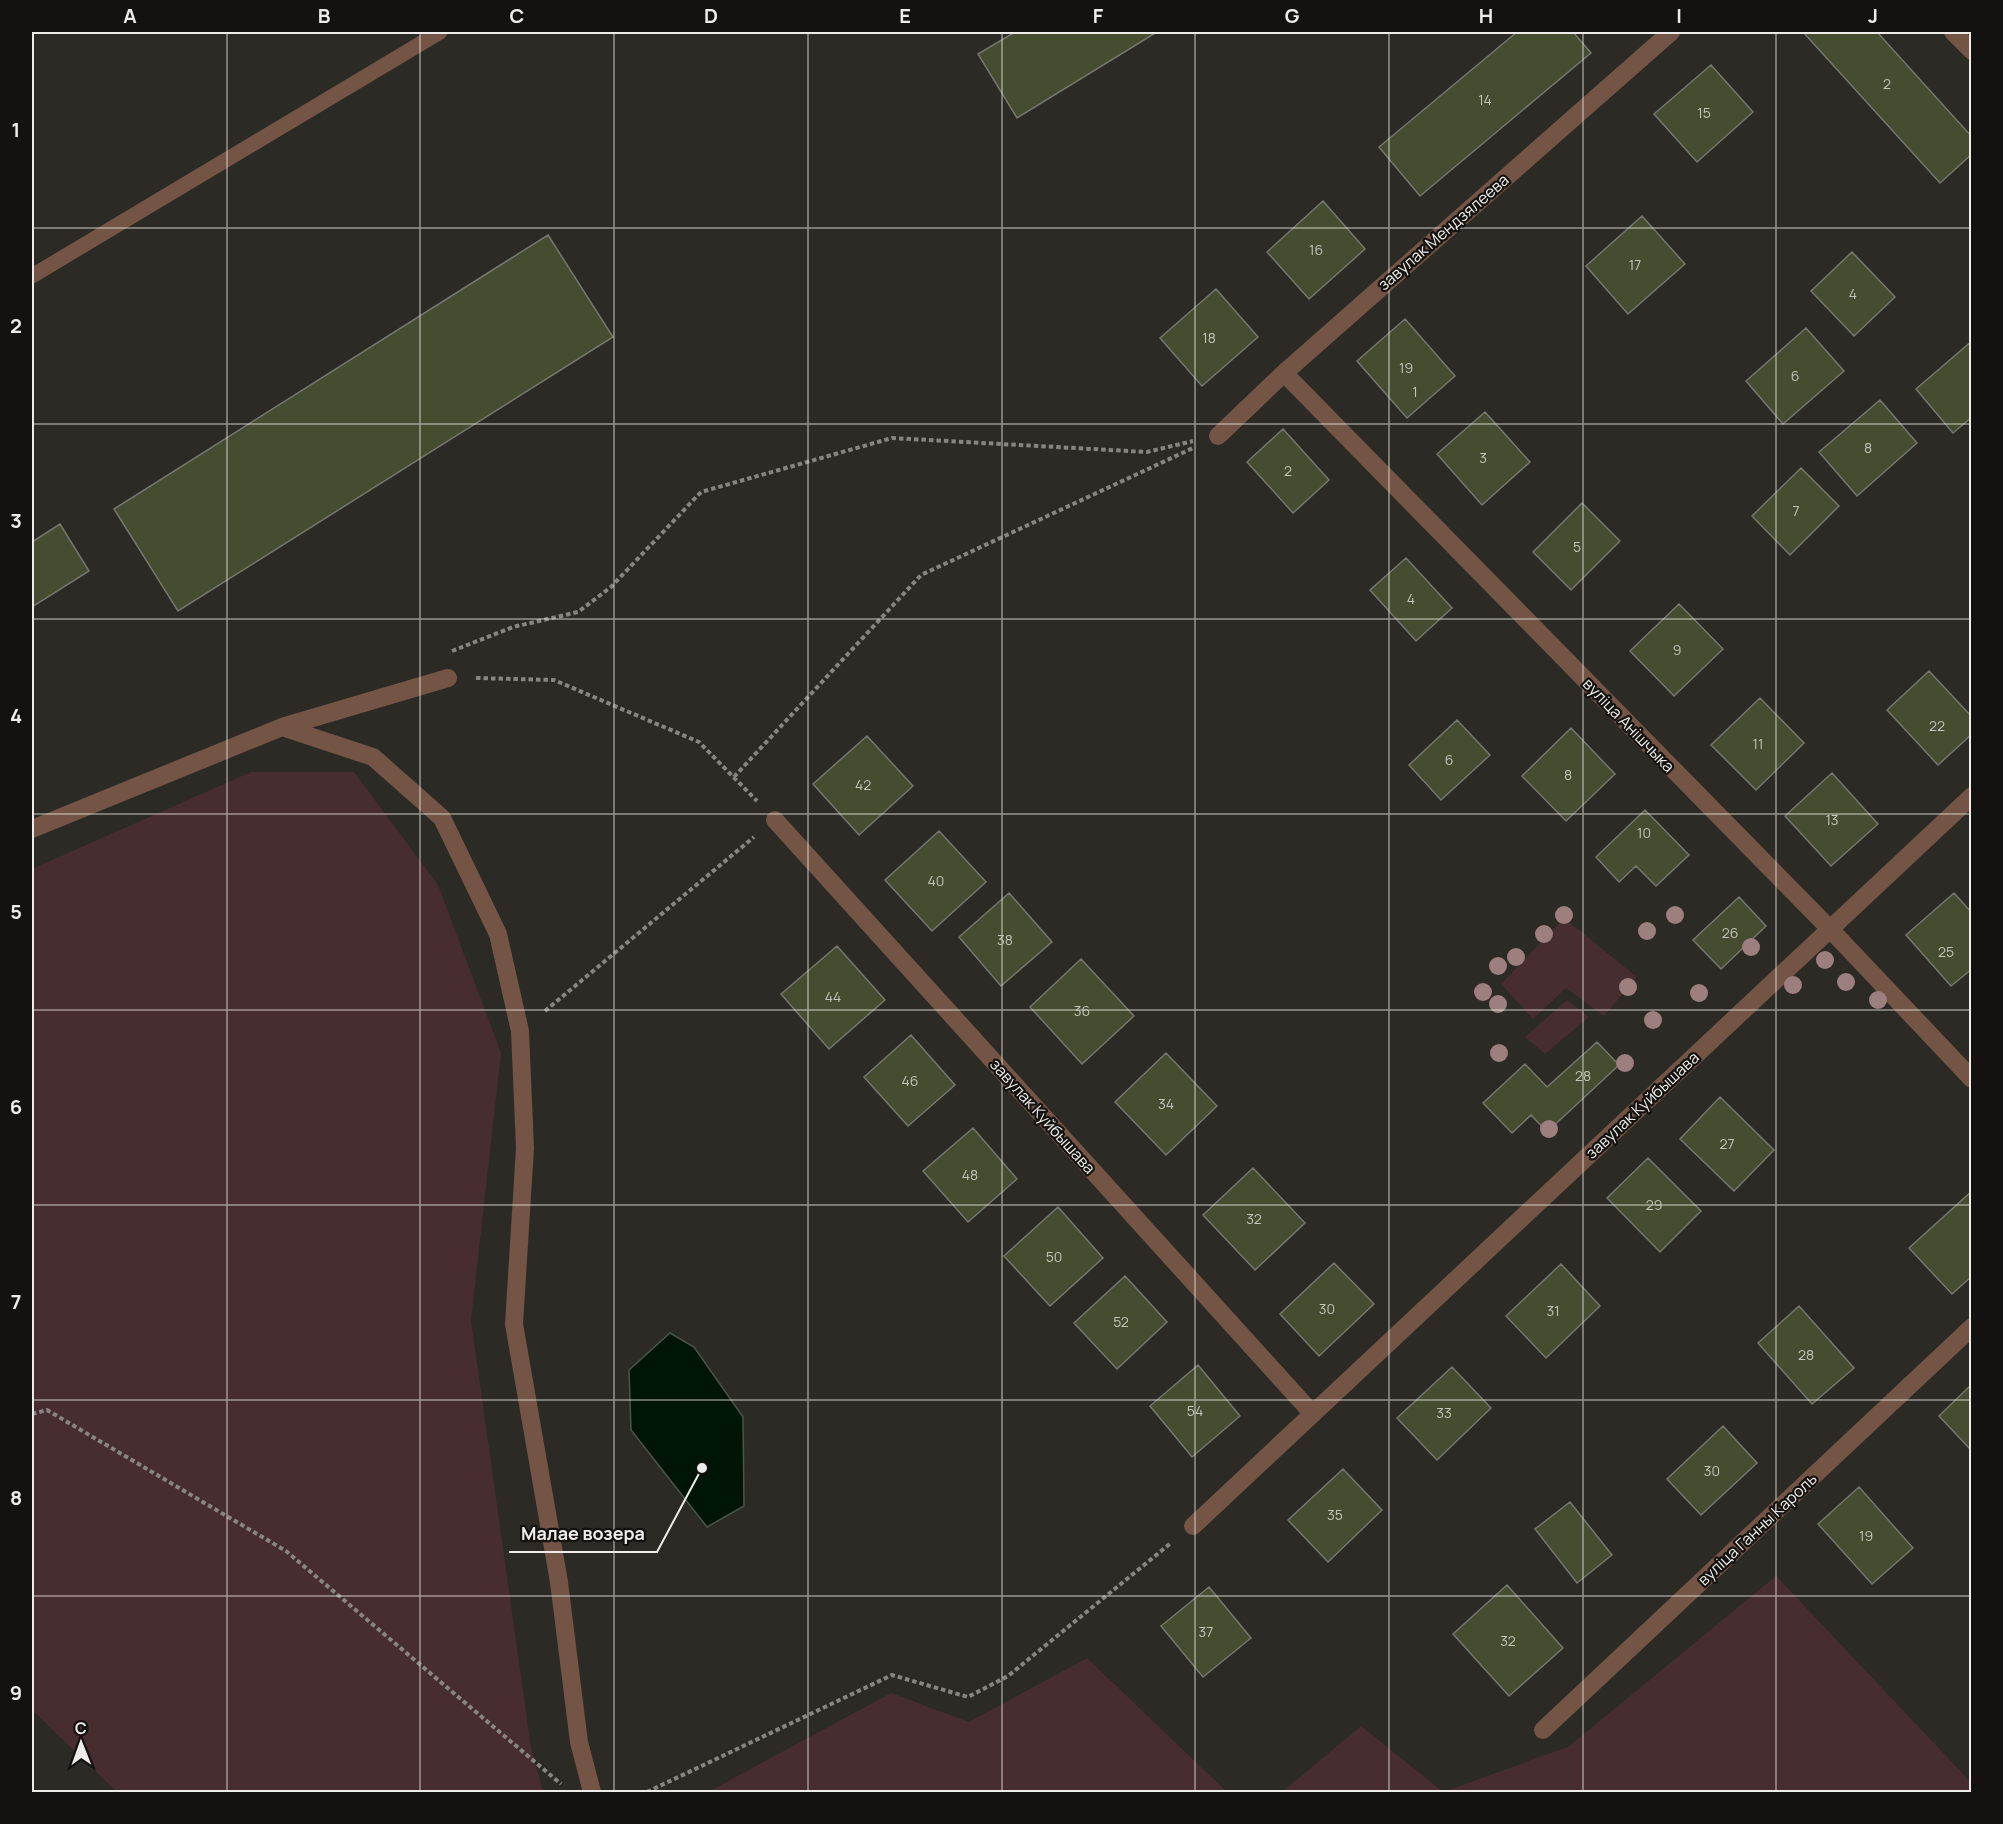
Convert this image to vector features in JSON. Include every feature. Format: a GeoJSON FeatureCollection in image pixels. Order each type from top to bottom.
{"type":"FeatureCollection","features":[{"type":"Feature","properties":{"kind":"street","name":"завулак Мендзялеева"},"geometry":{"type":"LineString","coordinates":[[1218,436],[1284,373],[1671,32]]}},
{"type":"Feature","properties":{"kind":"street"},"geometry":{"type":"LineString","coordinates":[[1953,32],[1971,51]]}},
{"type":"Feature","properties":{"kind":"street","name":"вуліца Анішчыка"},"geometry":{"type":"LineString","coordinates":[[1284,373],[1830,929],[1971,1079]]}},
{"type":"Feature","properties":{"kind":"street"},"geometry":{"type":"LineString","coordinates":[[32,829],[282,727],[448,678]]}},
{"type":"Feature","properties":{"kind":"street"},"geometry":{"type":"LineString","coordinates":[[282,727],[373,757],[442,818],[498,934],[520,1031],[525,1148],[514,1324],[559,1582],[579,1742],[592,1792]]}},
{"type":"Feature","properties":{"kind":"street","name":"завулак Куйбышава"},"geometry":{"type":"LineString","coordinates":[[1193,1526],[1971,796]]}},
{"type":"Feature","properties":{"kind":"street","name":"завулак Куйбышава"},"geometry":{"type":"LineString","coordinates":[[775,820],[1312,1413]]}},
{"type":"Feature","properties":{"kind":"street","name":"вуліца Ганны Кароль"},"geometry":{"type":"LineString","coordinates":[[1543,1730],[1971,1328]]}},
{"type":"Feature","properties":{"kind":"lane"},"geometry":{"type":"LineString","coordinates":[[32,276],[440,32]]}},
{"type":"Feature","properties":{"kind":"path"},"geometry":{"type":"LineString","coordinates":[[450,652],[513,627],[578,612],[611,587],[701,492],[892,438],[1147,452],[1218,436]]}},
{"type":"Feature","properties":{"kind":"path"},"geometry":{"type":"LineString","coordinates":[[734,777],[921,575],[1218,436]]}},
{"type":"Feature","properties":{"kind":"path"},"geometry":{"type":"LineString","coordinates":[[448,678],[554,680],[699,742],[775,820],[520,1031]]}},
{"type":"Feature","properties":{"kind":"path"},"geometry":{"type":"LineString","coordinates":[[32,1414],[47,1410],[286,1551],[562,1785]]}},
{"type":"Feature","properties":{"kind":"path"},"geometry":{"type":"LineString","coordinates":[[648,1792],[892,1675],[968,1697],[1008,1676],[1193,1526]]}},
{"type":"Feature","properties":{"kind":"shaded area"},"geometry":{"type":"Polygon","coordinates":[[[251,772],[354,772],[438,885],[501,1053],[471,1320],[531,1748],[543,1792],[117,1792],[32,1710],[32,869],[251,772]]]}},
{"type":"Feature","properties":{"kind":"shaded area"},"geometry":{"type":"Polygon","coordinates":[[[1564,918],[1637,977],[1604,1016],[1566,988],[1533,1019],[1501,984],[1564,918]]]}},
{"type":"Feature","properties":{"kind":"shaded area"},"geometry":{"type":"Polygon","coordinates":[[[1567,1000],[1589,1017],[1545,1054],[1525,1037],[1567,1000]]]}},
{"type":"Feature","properties":{"kind":"shaded area"},"geometry":{"type":"Polygon","coordinates":[[[670,1333],[694,1347],[743,1417],[744,1506],[707,1527],[631,1430],[629,1370],[670,1333]]]}},
{"type":"Feature","properties":{"kind":"shaded area"},"geometry":{"type":"Polygon","coordinates":[[[1776,1576],[1971,1784],[1971,1792],[1443,1792],[1568,1747],[1776,1576]]]}},
{"type":"Feature","properties":{"kind":"shaded area"},"geometry":{"type":"Polygon","coordinates":[[[1087,1658],[1227,1792],[708,1792],[891,1693],[969,1722],[1087,1658]]]}},
{"type":"Feature","properties":{"kind":"shaded area"},"geometry":{"type":"Polygon","coordinates":[[[1361,1726],[1443,1792],[1282,1792],[1361,1726]]]}},
{"type":"Feature","properties":{"kind":"building"},"geometry":{"type":"Polygon","coordinates":[[[1015,32],[1157,32],[1017,118],[978,54],[1015,32]]]}},
{"type":"Feature","properties":{"kind":"building"},"geometry":{"type":"Polygon","coordinates":[[[1517,32],[1573,32],[1591,53],[1420,196],[1379,147],[1517,32]]]}},
{"type":"Feature","properties":{"kind":"building"},"geometry":{"type":"Polygon","coordinates":[[[1803,32],[1877,32],[1972,137],[1972,154],[1940,183],[1803,32]]]}},
{"type":"Feature","properties":{"kind":"building"},"geometry":{"type":"Polygon","coordinates":[[[1711,65],[1753,112],[1697,162],[1654,114],[1711,65]]]}},
{"type":"Feature","properties":{"kind":"building"},"geometry":{"type":"Polygon","coordinates":[[[1323,201],[1365,249],[1309,299],[1267,252],[1323,201]]]}},
{"type":"Feature","properties":{"kind":"building"},"geometry":{"type":"Polygon","coordinates":[[[1642,216],[1685,264],[1628,314],[1586,266],[1642,216]]]}},
{"type":"Feature","properties":{"kind":"building"},"geometry":{"type":"Polygon","coordinates":[[[548,235],[613,337],[178,611],[114,509],[548,235]]]}},
{"type":"Feature","properties":{"kind":"building"},"geometry":{"type":"Polygon","coordinates":[[[1852,252],[1895,297],[1854,336],[1811,291],[1852,252]]]}},
{"type":"Feature","properties":{"kind":"building"},"geometry":{"type":"Polygon","coordinates":[[[1216,289],[1258,337],[1202,386],[1160,338],[1216,289]]]}},
{"type":"Feature","properties":{"kind":"building"},"geometry":{"type":"Polygon","coordinates":[[[1405,319],[1455,376],[1407,418],[1357,361],[1405,319]]]}},
{"type":"Feature","properties":{"kind":"building"},"geometry":{"type":"Polygon","coordinates":[[[1806,328],[1844,371],[1783,424],[1746,381],[1806,328]]]}},
{"type":"Feature","properties":{"kind":"building"},"geometry":{"type":"Polygon","coordinates":[[[1972,341],[1972,417],[1953,433],[1916,389],[1972,341]]]}},
{"type":"Feature","properties":{"kind":"building"},"geometry":{"type":"Polygon","coordinates":[[[1880,400],[1917,443],[1857,496],[1819,452],[1880,400]]]}},
{"type":"Feature","properties":{"kind":"building"},"geometry":{"type":"Polygon","coordinates":[[[1485,412],[1530,462],[1482,505],[1437,454],[1485,412]]]}},
{"type":"Feature","properties":{"kind":"building"},"geometry":{"type":"Polygon","coordinates":[[[1283,429],[1329,480],[1293,513],[1247,462],[1283,429]]]}},
{"type":"Feature","properties":{"kind":"building"},"geometry":{"type":"Polygon","coordinates":[[[1801,468],[1839,506],[1790,555],[1752,516],[1801,468]]]}},
{"type":"Feature","properties":{"kind":"building"},"geometry":{"type":"Polygon","coordinates":[[[1582,503],[1620,541],[1571,590],[1533,552],[1582,503]]]}},
{"type":"Feature","properties":{"kind":"building"},"geometry":{"type":"Polygon","coordinates":[[[60,524],[89,571],[32,607],[32,542],[60,524]]]}},
{"type":"Feature","properties":{"kind":"building"},"geometry":{"type":"Polygon","coordinates":[[[1406,558],[1452,608],[1416,641],[1370,590],[1406,558]]]}},
{"type":"Feature","properties":{"kind":"building"},"geometry":{"type":"Polygon","coordinates":[[[1679,604],[1723,649],[1674,696],[1630,651],[1679,604]]]}},
{"type":"Feature","properties":{"kind":"building"},"geometry":{"type":"Polygon","coordinates":[[[1929,671],[1972,717],[1972,734],[1938,765],[1887,710],[1929,671]]]}},
{"type":"Feature","properties":{"kind":"building"},"geometry":{"type":"Polygon","coordinates":[[[1760,698],[1804,743],[1756,790],[1711,745],[1760,698]]]}},
{"type":"Feature","properties":{"kind":"building"},"geometry":{"type":"Polygon","coordinates":[[[1457,720],[1490,755],[1441,800],[1409,765],[1457,720]]]}},
{"type":"Feature","properties":{"kind":"building"},"geometry":{"type":"Polygon","coordinates":[[[1571,728],[1615,774],[1566,821],[1522,776],[1571,728]]]}},
{"type":"Feature","properties":{"kind":"building"},"geometry":{"type":"Polygon","coordinates":[[[867,736],[913,786],[859,835],[813,784],[867,736]]]}},
{"type":"Feature","properties":{"kind":"building"},"geometry":{"type":"Polygon","coordinates":[[[1832,773],[1878,824],[1831,866],[1785,816],[1832,773]]]}},
{"type":"Feature","properties":{"kind":"building"},"geometry":{"type":"Polygon","coordinates":[[[1645,810],[1689,855],[1656,886],[1636,866],[1619,882],[1596,857],[1645,810]]]}},
{"type":"Feature","properties":{"kind":"building"},"geometry":{"type":"Polygon","coordinates":[[[939,831],[986,882],[932,931],[885,880],[939,831]]]}},
{"type":"Feature","properties":{"kind":"building"},"geometry":{"type":"Polygon","coordinates":[[[1009,893],[1052,942],[1001,986],[959,937],[1009,893]]]}},
{"type":"Feature","properties":{"kind":"building"},"geometry":{"type":"Polygon","coordinates":[[[1954,893],[1972,913],[1972,969],[1951,986],[1906,935],[1954,893]]]}},
{"type":"Feature","properties":{"kind":"building"},"geometry":{"type":"Polygon","coordinates":[[[1739,897],[1766,926],[1721,969],[1693,940],[1739,897]]]}},
{"type":"Feature","properties":{"kind":"building"},"geometry":{"type":"Polygon","coordinates":[[[837,946],[885,1000],[829,1049],[781,994],[837,946]]]}},
{"type":"Feature","properties":{"kind":"building"},"geometry":{"type":"Polygon","coordinates":[[[1081,959],[1134,1016],[1082,1064],[1030,1007],[1081,959]]]}},
{"type":"Feature","properties":{"kind":"building"},"geometry":{"type":"Polygon","coordinates":[[[911,1035],[955,1085],[908,1126],[864,1077],[911,1035]]]}},
{"type":"Feature","properties":{"kind":"building"},"geometry":{"type":"Polygon","coordinates":[[[1597,1042],[1619,1065],[1547,1132],[1531,1115],[1512,1133],[1483,1103],[1525,1064],[1547,1087],[1597,1042]]]}},
{"type":"Feature","properties":{"kind":"building"},"geometry":{"type":"Polygon","coordinates":[[[1166,1053],[1217,1106],[1166,1155],[1115,1102],[1166,1053]]]}},
{"type":"Feature","properties":{"kind":"building"},"geometry":{"type":"Polygon","coordinates":[[[1720,1097],[1774,1150],[1734,1191],[1680,1139],[1720,1097]]]}},
{"type":"Feature","properties":{"kind":"building"},"geometry":{"type":"Polygon","coordinates":[[[973,1128],[1017,1179],[968,1222],[923,1171],[973,1128]]]}},
{"type":"Feature","properties":{"kind":"building"},"geometry":{"type":"Polygon","coordinates":[[[1648,1158],[1701,1211],[1660,1252],[1607,1198],[1648,1158]]]}},
{"type":"Feature","properties":{"kind":"building"},"geometry":{"type":"Polygon","coordinates":[[[1253,1168],[1305,1223],[1255,1270],[1203,1215],[1253,1168]]]}},
{"type":"Feature","properties":{"kind":"building"},"geometry":{"type":"Polygon","coordinates":[[[1972,1191],[1972,1276],[1952,1294],[1909,1248],[1972,1191]]]}},
{"type":"Feature","properties":{"kind":"building"},"geometry":{"type":"Polygon","coordinates":[[[1058,1207],[1103,1258],[1050,1306],[1004,1256],[1058,1207]]]}},
{"type":"Feature","properties":{"kind":"building"},"geometry":{"type":"Polygon","coordinates":[[[1334,1263],[1374,1304],[1319,1356],[1280,1314],[1334,1263]]]}},
{"type":"Feature","properties":{"kind":"building"},"geometry":{"type":"Polygon","coordinates":[[[1561,1264],[1600,1306],[1546,1358],[1506,1316],[1561,1264]]]}},
{"type":"Feature","properties":{"kind":"building"},"geometry":{"type":"Polygon","coordinates":[[[1125,1276],[1167,1322],[1117,1369],[1074,1323],[1125,1276]]]}},
{"type":"Feature","properties":{"kind":"building"},"geometry":{"type":"Polygon","coordinates":[[[1799,1306],[1854,1368],[1812,1404],[1758,1343],[1799,1306]]]}},
{"type":"Feature","properties":{"kind":"building"},"geometry":{"type":"Polygon","coordinates":[[[1198,1365],[1240,1416],[1192,1457],[1150,1406],[1198,1365]]]}},
{"type":"Feature","properties":{"kind":"building"},"geometry":{"type":"Polygon","coordinates":[[[1452,1367],[1491,1408],[1437,1460],[1397,1418],[1452,1367]]]}},
{"type":"Feature","properties":{"kind":"building"},"geometry":{"type":"Polygon","coordinates":[[[1972,1385],[1972,1451],[1939,1416],[1972,1385]]]}},
{"type":"Feature","properties":{"kind":"building"},"geometry":{"type":"Polygon","coordinates":[[[1723,1426],[1757,1463],[1701,1515],[1667,1479],[1723,1426]]]}},
{"type":"Feature","properties":{"kind":"building"},"geometry":{"type":"Polygon","coordinates":[[[1343,1469],[1382,1510],[1328,1562],[1288,1520],[1343,1469]]]}},
{"type":"Feature","properties":{"kind":"building"},"geometry":{"type":"Polygon","coordinates":[[[1859,1487],[1913,1548],[1872,1584],[1818,1524],[1859,1487]]]}},
{"type":"Feature","properties":{"kind":"building"},"geometry":{"type":"Polygon","coordinates":[[[1570,1502],[1612,1555],[1577,1583],[1535,1529],[1570,1502]]]}},
{"type":"Feature","properties":{"kind":"building"},"geometry":{"type":"Polygon","coordinates":[[[1507,1585],[1563,1648],[1509,1696],[1453,1634],[1507,1585]]]}},
{"type":"Feature","properties":{"kind":"building"},"geometry":{"type":"Polygon","coordinates":[[[1209,1587],[1251,1638],[1203,1677],[1161,1626],[1209,1587]]]}},
{"type":"Feature","properties":{"kind":"place","name":"Малае возера"},"geometry":{"type":"Point","coordinates":[702,1468]}}]}
